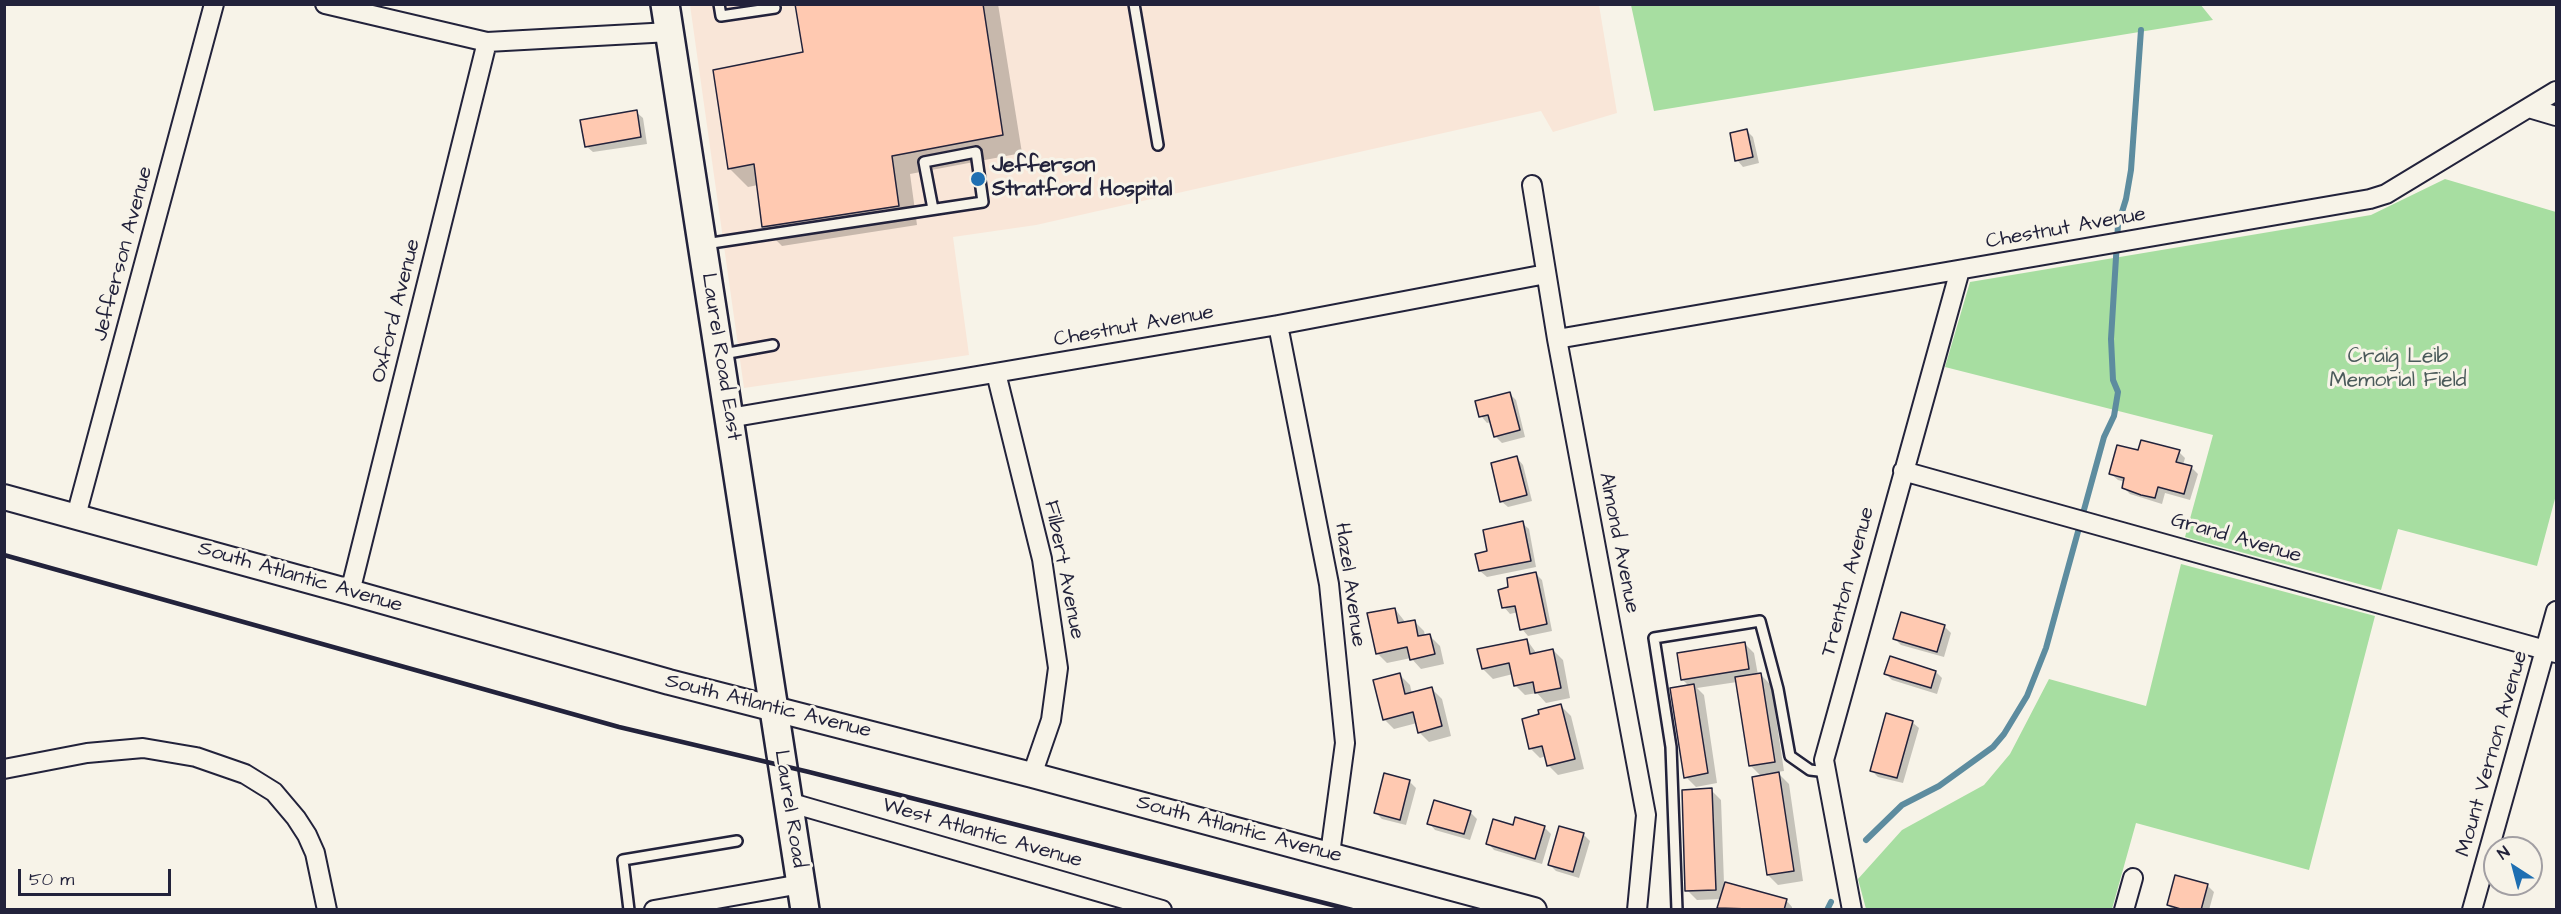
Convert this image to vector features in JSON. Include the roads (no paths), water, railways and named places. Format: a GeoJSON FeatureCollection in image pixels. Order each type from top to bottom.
{"type":"FeatureCollection","features":[{"type":"Feature","properties":{"kind":"main road","name":"Laurel Road East"},"geometry":{"type":"LineString","coordinates":[[665,4],[774,709]]}},
{"type":"Feature","properties":{"kind":"main road","name":"Laurel Road"},"geometry":{"type":"LineString","coordinates":[[774,709],[803,896]]}},
{"type":"Feature","properties":{"kind":"street","name":"Jefferson Avenue"},"geometry":{"type":"LineString","coordinates":[[76,516],[214,4]]}},
{"type":"Feature","properties":{"kind":"street"},"geometry":{"type":"LineString","coordinates":[[325,4],[487,42],[670,32]]}},
{"type":"Feature","properties":{"kind":"street","name":"Oxford Avenue"},"geometry":{"type":"LineString","coordinates":[[350,591],[487,42]]}},
{"type":"Feature","properties":{"kind":"street","name":"Chestnut Avenue"},"geometry":{"type":"LineString","coordinates":[[1557,339],[2370,199],[2386,194],[2556,91]]}},
{"type":"Feature","properties":{"kind":"street"},"geometry":{"type":"LineString","coordinates":[[2529,108],[2556,116]]}},
{"type":"Feature","properties":{"kind":"street","name":"Almond Avenue"},"geometry":{"type":"LineString","coordinates":[[1532,185],[1557,339],[1646,815],[1637,909]]}},
{"type":"Feature","properties":{"kind":"street","name":"Trenton Avenue"},"geometry":{"type":"LineString","coordinates":[[1852,909],[1824,760],[1960,270]]}},
{"type":"Feature","properties":{"kind":"street","name":"Chestnut Avenue"},"geometry":{"type":"LineString","coordinates":[[729,418],[1278,325],[1546,274]]}},
{"type":"Feature","properties":{"kind":"street","name":"Hazel Avenue"},"geometry":{"type":"LineString","coordinates":[[1278,325],[1329,584],[1344,731],[1345,742],[1330,854]]}},
{"type":"Feature","properties":{"kind":"street","name":"Filbert Avenue"},"geometry":{"type":"LineString","coordinates":[[996,373],[1042,559],[1058,668],[1051,720],[1032,775]]}},
{"type":"Feature","properties":{"kind":"street","name":"Grand Avenue"},"geometry":{"type":"LineString","coordinates":[[1903,471],[2551,651]]}},
{"type":"Feature","properties":{"kind":"street","name":"South Atlantic Avenue"},"geometry":{"type":"LineString","coordinates":[[4,497],[350,591],[669,682],[1032,775],[1534,909]]}},
{"type":"Feature","properties":{"kind":"street","name":"Mount Vernon Avenue"},"geometry":{"type":"LineString","coordinates":[[2472,909],[2551,651],[2556,611]]}},
{"type":"Feature","properties":{"kind":"street"},"geometry":{"type":"LineString","coordinates":[[4,769],[87,753],[143,748],[163,750],[228,766],[274,792],[296,818],[315,853],[327,909]]}},
{"type":"Feature","properties":{"kind":"street","name":"West Atlantic Avenue"},"geometry":{"type":"LineString","coordinates":[[788,802],[1162,909]]}},
{"type":"Feature","properties":{"kind":"street"},"geometry":{"type":"LineString","coordinates":[[2124,909],[2133,878]]}},
{"type":"Feature","properties":{"kind":"street"},"geometry":{"type":"LineString","coordinates":[[654,909],[803,896]]}},
{"type":"Feature","properties":{"kind":"lane"},"geometry":{"type":"LineString","coordinates":[[719,4],[721,16],[775,8],[774,4]]}},
{"type":"Feature","properties":{"kind":"lane"},"geometry":{"type":"LineString","coordinates":[[1134,4],[1158,145]]}},
{"type":"Feature","properties":{"kind":"lane"},"geometry":{"type":"LineString","coordinates":[[702,244],[933,210],[983,202],[975,152],[924,162],[933,210]]}},
{"type":"Feature","properties":{"kind":"lane"},"geometry":{"type":"LineString","coordinates":[[719,354],[773,345]]}},
{"type":"Feature","properties":{"kind":"lane"},"geometry":{"type":"LineString","coordinates":[[1677,909],[1671,747],[1654,638],[1760,621],[1778,689],[1790,756],[1810,770],[1827,772]]}},
{"type":"Feature","properties":{"kind":"lane"},"geometry":{"type":"LineString","coordinates":[[628,909],[622,860],[738,841]]}},
{"type":"Feature","properties":{"kind":"waterway"},"geometry":{"type":"LineString","coordinates":[[1866,840],[1902,805],[1939,786],[1993,747],[2004,734],[2027,696],[2046,648],[2104,437],[2114,416],[2118,392],[2113,380],[2111,339],[2118,225],[2126,199],[2131,170],[2141,30]]}},
{"type":"Feature","properties":{"kind":"waterway"},"geometry":{"type":"LineString","coordinates":[[1827,910],[1831,902]]}},
{"type":"Feature","properties":{"kind":"railway"},"geometry":{"type":"LineString","coordinates":[[4,555],[619,727],[809,772],[1352,910]]}},
{"type":"Feature","properties":{"kind":"place","name":"Jefferson Stratford Hospital"},"geometry":{"type":"Point","coordinates":[978,179]}},
{"type":"Feature","properties":{"kind":"park label","name":"Craig Leib Memorial Field"},"geometry":{"type":"Point","coordinates":[2398,370]}}]}
